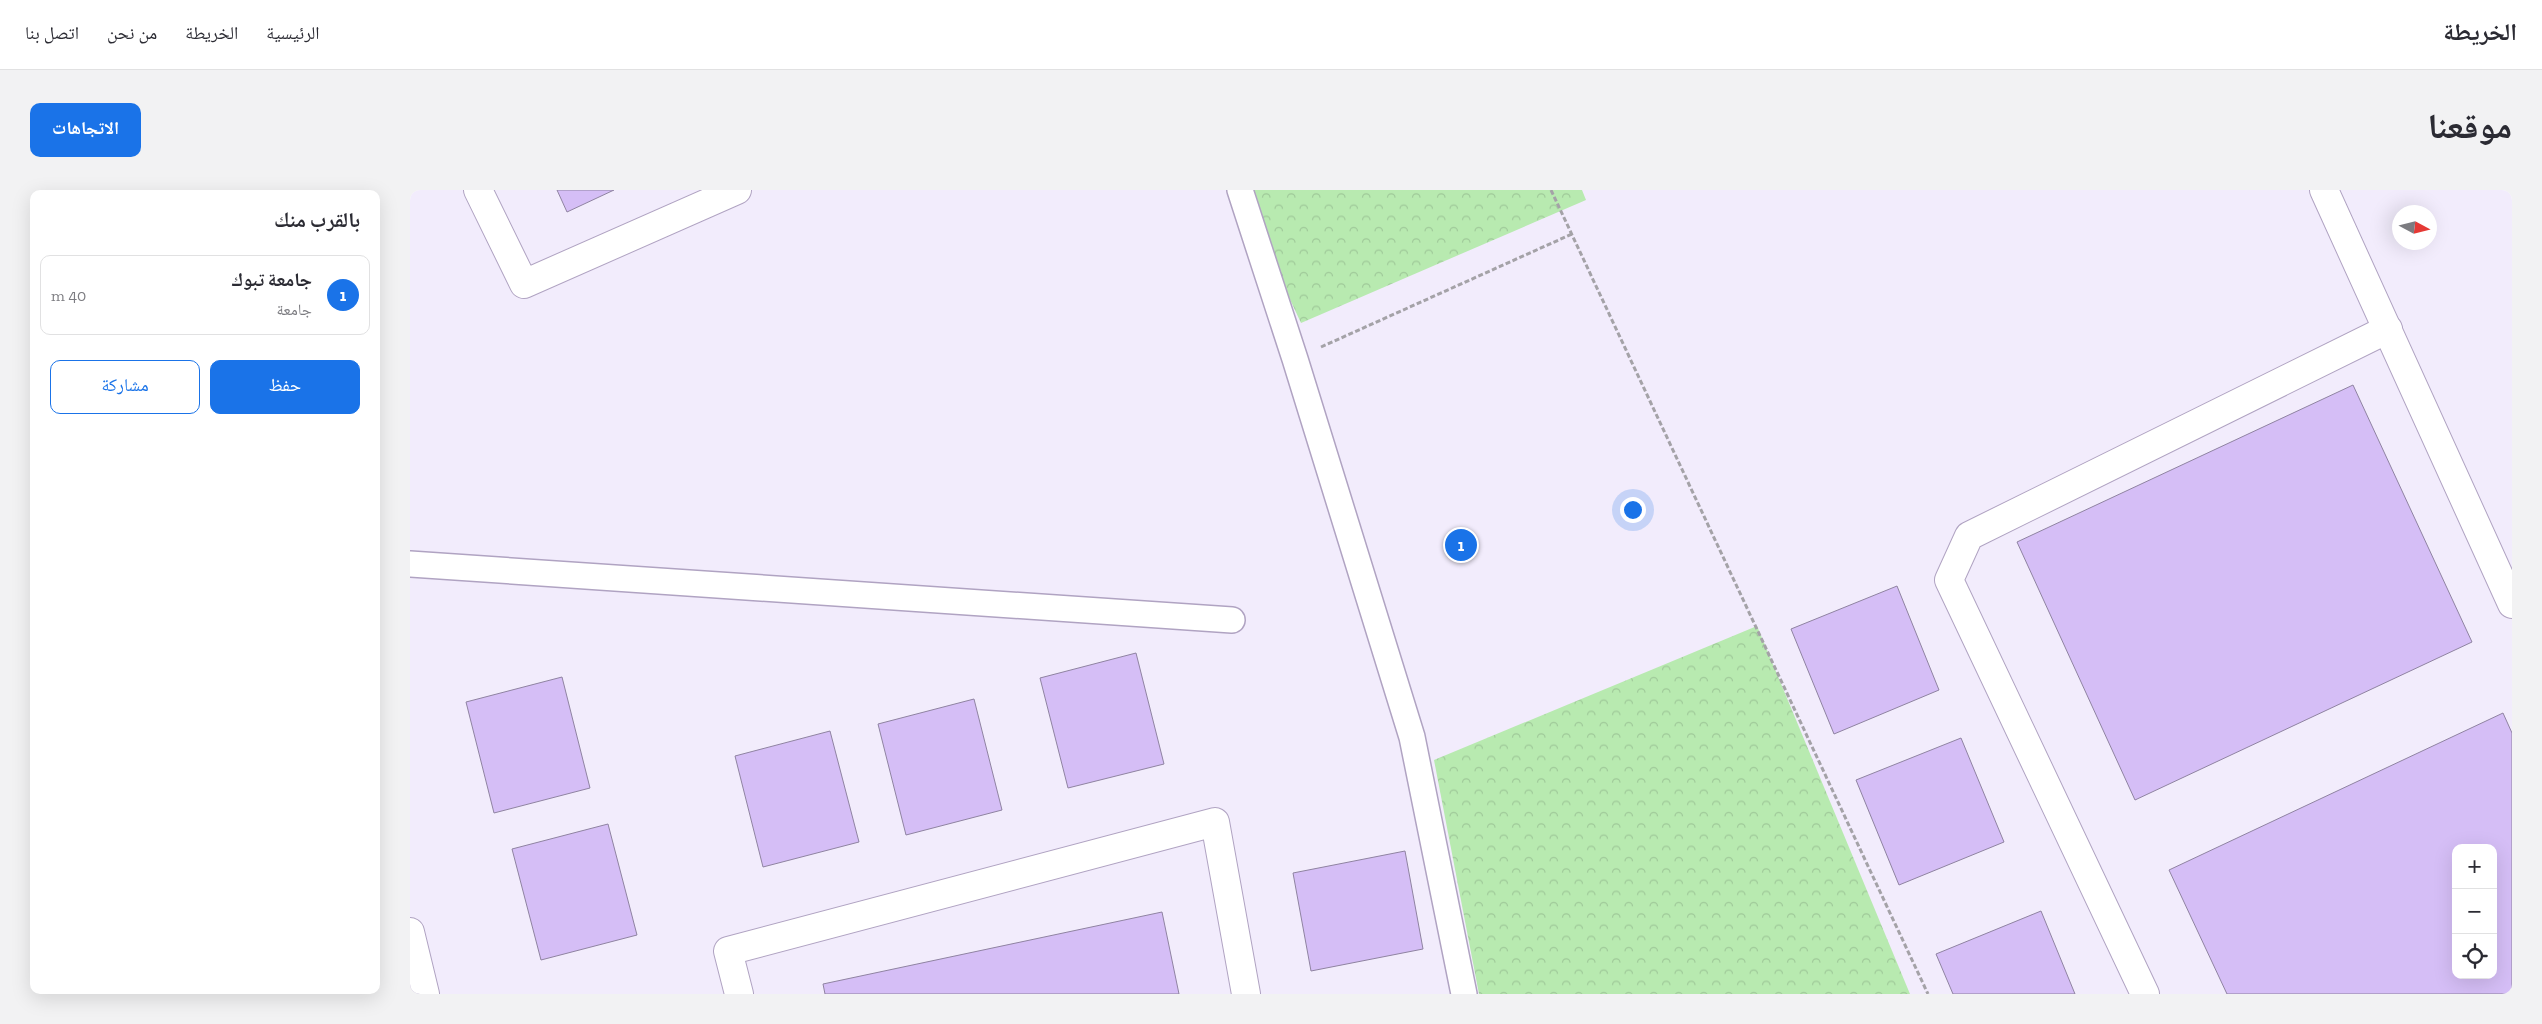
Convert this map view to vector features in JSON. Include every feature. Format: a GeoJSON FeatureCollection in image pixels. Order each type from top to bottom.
{"type":"FeatureCollection","features":[{"type":"Feature","properties":{"kind":"street"},"geometry":{"type":"LineString","coordinates":[[478,190],[524,284],[737,190]]}},
{"type":"Feature","properties":{"kind":"street"},"geometry":{"type":"LineString","coordinates":[[1240,190],[1295,359],[1412,737],[1464,994]]}},
{"type":"Feature","properties":{"kind":"street"},"geometry":{"type":"LineString","coordinates":[[2324,190],[2512,604]]}},
{"type":"Feature","properties":{"kind":"street"},"geometry":{"type":"LineString","coordinates":[[2144,994],[1949,580],[1969,536],[2388,329]]}},
{"type":"Feature","properties":{"kind":"street"},"geometry":{"type":"LineString","coordinates":[[410,564],[1232,620]]}},
{"type":"Feature","properties":{"kind":"street"},"geometry":{"type":"LineString","coordinates":[[739,994],[728,951],[1215,822],[1246,994]]}},
{"type":"Feature","properties":{"kind":"street"},"geometry":{"type":"LineString","coordinates":[[410,932],[425,994]]}},
{"type":"Feature","properties":{"kind":"path"},"geometry":{"type":"LineString","coordinates":[[1551,190],[1928,994]]}},
{"type":"Feature","properties":{"kind":"path"},"geometry":{"type":"LineString","coordinates":[[1295,359],[1572,234]]}},
{"type":"Feature","properties":{"kind":"shaded area"},"geometry":{"type":"Polygon","coordinates":[[[410,190],[2512,190],[2512,994],[410,994],[410,190]]]}},
{"type":"Feature","properties":{"kind":"green space"},"geometry":{"type":"Polygon","coordinates":[[[1239,190],[1582,190],[1586,200],[1301,323],[1239,190]]]}},
{"type":"Feature","properties":{"kind":"green space"},"geometry":{"type":"Polygon","coordinates":[[[1757,626],[1910,994],[1479,994],[1434,760],[1757,626]]]}},
{"type":"Feature","properties":{"kind":"building"},"geometry":{"type":"Polygon","coordinates":[[[557,190],[614,190],[567,212],[557,190]]]}},
{"type":"Feature","properties":{"kind":"building"},"geometry":{"type":"Polygon","coordinates":[[[2353,385],[2472,642],[2135,800],[2017,542],[2353,385]]]}},
{"type":"Feature","properties":{"kind":"building"},"geometry":{"type":"Polygon","coordinates":[[[1897,586],[1939,690],[1834,734],[1791,629],[1897,586]]]}},
{"type":"Feature","properties":{"kind":"building"},"geometry":{"type":"Polygon","coordinates":[[[1136,653],[1164,764],[1068,788],[1040,678],[1136,653]]]}},
{"type":"Feature","properties":{"kind":"building"},"geometry":{"type":"Polygon","coordinates":[[[562,677],[590,788],[494,813],[466,702],[562,677]]]}},
{"type":"Feature","properties":{"kind":"building"},"geometry":{"type":"Polygon","coordinates":[[[974,699],[1002,810],[906,835],[878,724],[974,699]]]}},
{"type":"Feature","properties":{"kind":"building"},"geometry":{"type":"Polygon","coordinates":[[[2503,713],[2512,733],[2512,994],[2227,994],[2169,870],[2503,713]]]}},
{"type":"Feature","properties":{"kind":"building"},"geometry":{"type":"Polygon","coordinates":[[[830,731],[859,842],[763,867],[735,756],[830,731]]]}},
{"type":"Feature","properties":{"kind":"building"},"geometry":{"type":"Polygon","coordinates":[[[1961,738],[2004,842],[1899,885],[1856,780],[1961,738]]]}},
{"type":"Feature","properties":{"kind":"building"},"geometry":{"type":"Polygon","coordinates":[[[608,824],[637,935],[541,960],[512,849],[608,824]]]}},
{"type":"Feature","properties":{"kind":"building"},"geometry":{"type":"Polygon","coordinates":[[[1405,851],[1423,949],[1311,971],[1293,873],[1405,851]]]}},
{"type":"Feature","properties":{"kind":"building"},"geometry":{"type":"Polygon","coordinates":[[[2041,911],[2075,994],[1953,994],[1936,954],[2041,911]]]}},
{"type":"Feature","properties":{"kind":"building"},"geometry":{"type":"Polygon","coordinates":[[[1162,912],[1179,994],[825,994],[823,984],[1162,912]]]}},
{"type":"Feature","properties":{"kind":"place","name":"جامعة تبوك"},"geometry":{"type":"Point","coordinates":[1461,545]}}]}
